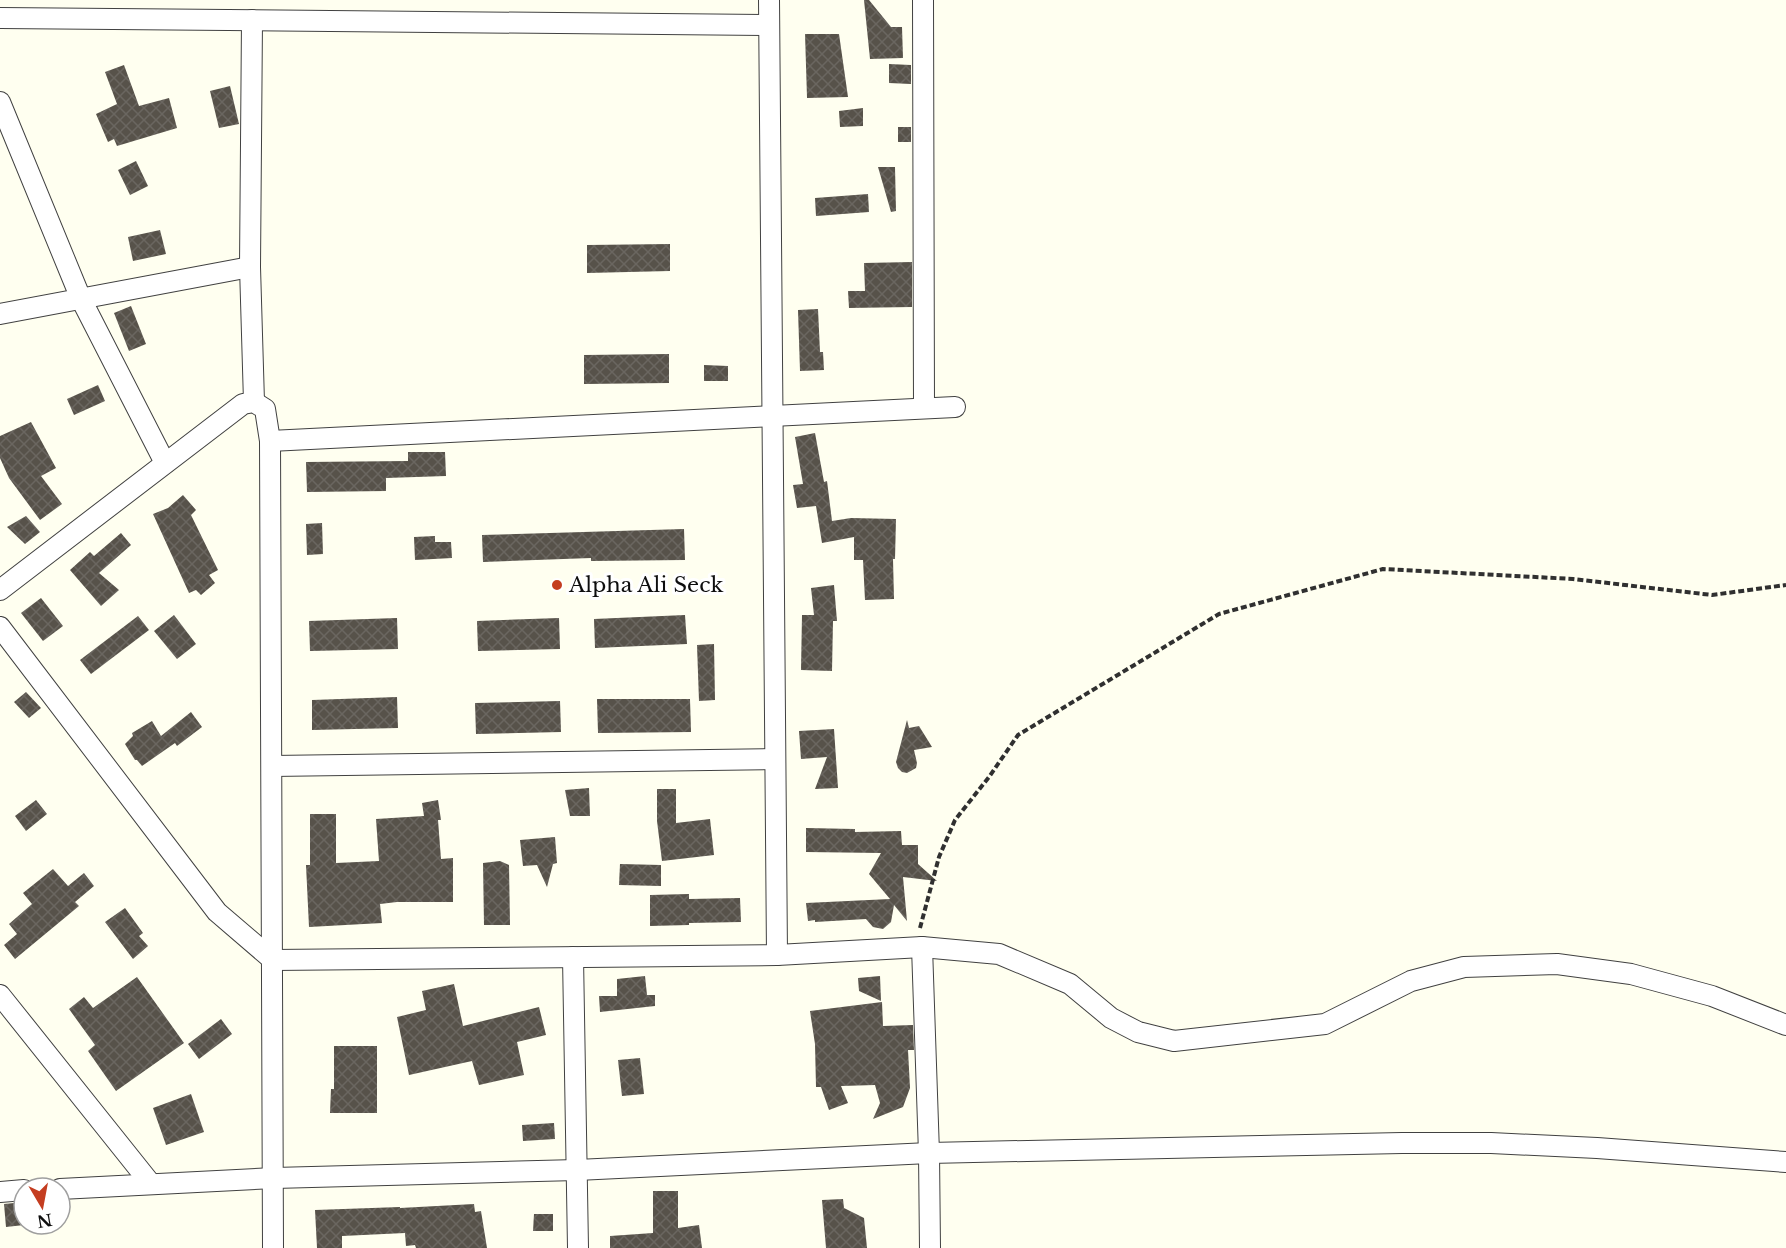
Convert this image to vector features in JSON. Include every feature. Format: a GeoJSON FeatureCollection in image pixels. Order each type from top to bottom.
{"type":"FeatureCollection","features":[{"type":"Feature","properties":{"kind":"street"},"geometry":{"type":"LineString","coordinates":[[769,0],[777,955]]}},
{"type":"Feature","properties":{"kind":"street"},"geometry":{"type":"LineString","coordinates":[[923,0],[924,408]]}},
{"type":"Feature","properties":{"kind":"street"},"geometry":{"type":"LineString","coordinates":[[0,18],[769,25]]}},
{"type":"Feature","properties":{"kind":"street"},"geometry":{"type":"LineString","coordinates":[[252,20],[250,267],[254,402]]}},
{"type":"Feature","properties":{"kind":"street"},"geometry":{"type":"LineString","coordinates":[[0,102],[81,299],[165,463]]}},
{"type":"Feature","properties":{"kind":"street"},"geometry":{"type":"LineString","coordinates":[[0,314],[250,267]]}},
{"type":"Feature","properties":{"kind":"street"},"geometry":{"type":"LineString","coordinates":[[0,590],[243,404],[254,402],[265,409],[270,441],[273,1248]]}},
{"type":"Feature","properties":{"kind":"street"},"geometry":{"type":"LineString","coordinates":[[270,441],[955,407]]}},
{"type":"Feature","properties":{"kind":"street"},"geometry":{"type":"LineString","coordinates":[[0,627],[217,912],[273,960],[777,955],[922,947],[999,954],[1070,984],[1111,1018],[1138,1032],[1174,1041],[1325,1024],[1411,981],[1464,967],[1557,964],[1631,974],[1712,996],[1786,1025]]}},
{"type":"Feature","properties":{"kind":"street"},"geometry":{"type":"LineString","coordinates":[[272,766],[775,759]]}},
{"type":"Feature","properties":{"kind":"street"},"geometry":{"type":"LineString","coordinates":[[922,947],[930,1154],[930,1248]]}},
{"type":"Feature","properties":{"kind":"street"},"geometry":{"type":"LineString","coordinates":[[573,957],[578,1248]]}},
{"type":"Feature","properties":{"kind":"street"},"geometry":{"type":"LineString","coordinates":[[0,994],[152,1184]]}},
{"type":"Feature","properties":{"kind":"street"},"geometry":{"type":"LineString","coordinates":[[72,1188],[274,1179],[577,1170],[930,1154],[1402,1143],[1491,1143],[1597,1148],[1786,1162]]}},
{"type":"Feature","properties":{"kind":"path"},"geometry":{"type":"LineString","coordinates":[[922,947],[920,928],[939,857],[955,820],[1018,735],[1220,614],[1383,569],[1573,579],[1712,595],[1786,585]]}},
{"type":"Feature","properties":{"kind":"building"},"geometry":{"type":"Polygon","coordinates":[[[864,0],[869,0],[891,27],[902,27],[903,58],[870,59],[864,0]]]}},
{"type":"Feature","properties":{"kind":"building"},"geometry":{"type":"Polygon","coordinates":[[[805,34],[839,34],[848,97],[807,98],[805,34]]]}},
{"type":"Feature","properties":{"kind":"building"},"geometry":{"type":"Polygon","coordinates":[[[889,64],[911,65],[911,84],[889,83],[889,64]]]}},
{"type":"Feature","properties":{"kind":"building"},"geometry":{"type":"Polygon","coordinates":[[[124,65],[139,106],[169,98],[177,128],[117,146],[114,139],[108,142],[96,114],[117,104],[105,72],[124,65]]]}},
{"type":"Feature","properties":{"kind":"building"},"geometry":{"type":"Polygon","coordinates":[[[230,86],[239,124],[219,128],[210,91],[230,86]]]}},
{"type":"Feature","properties":{"kind":"building"},"geometry":{"type":"Polygon","coordinates":[[[863,108],[863,126],[840,127],[839,111],[863,108]]]}},
{"type":"Feature","properties":{"kind":"building"},"geometry":{"type":"Polygon","coordinates":[[[898,127],[911,127],[911,142],[898,142],[898,127]]]}},
{"type":"Feature","properties":{"kind":"building"},"geometry":{"type":"Polygon","coordinates":[[[136,161],[148,186],[130,195],[118,170],[136,161]]]}},
{"type":"Feature","properties":{"kind":"building"},"geometry":{"type":"Polygon","coordinates":[[[878,167],[895,167],[896,211],[891,212],[878,167]]]}},
{"type":"Feature","properties":{"kind":"building"},"geometry":{"type":"Polygon","coordinates":[[[868,194],[869,212],[816,216],[815,198],[868,194]]]}},
{"type":"Feature","properties":{"kind":"building"},"geometry":{"type":"Polygon","coordinates":[[[160,230],[166,254],[133,261],[128,237],[160,230]]]}},
{"type":"Feature","properties":{"kind":"building"},"geometry":{"type":"Polygon","coordinates":[[[670,244],[670,271],[587,273],[587,245],[670,244]]]}},
{"type":"Feature","properties":{"kind":"building"},"geometry":{"type":"Polygon","coordinates":[[[912,262],[912,307],[849,308],[848,291],[865,291],[864,263],[912,262]]]}},
{"type":"Feature","properties":{"kind":"building"},"geometry":{"type":"Polygon","coordinates":[[[131,306],[146,344],[129,351],[114,313],[131,306]]]}},
{"type":"Feature","properties":{"kind":"building"},"geometry":{"type":"Polygon","coordinates":[[[818,309],[820,352],[823,352],[824,370],[800,371],[798,310],[818,309]]]}},
{"type":"Feature","properties":{"kind":"building"},"geometry":{"type":"Polygon","coordinates":[[[669,354],[669,383],[584,384],[584,355],[669,354]]]}},
{"type":"Feature","properties":{"kind":"building"},"geometry":{"type":"Polygon","coordinates":[[[704,365],[728,366],[728,381],[704,381],[704,365]]]}},
{"type":"Feature","properties":{"kind":"building"},"geometry":{"type":"Polygon","coordinates":[[[98,385],[105,401],[74,415],[67,399],[98,385]]]}},
{"type":"Feature","properties":{"kind":"building"},"geometry":{"type":"Polygon","coordinates":[[[31,422],[56,468],[41,476],[62,504],[40,520],[9,478],[0,458],[0,436],[31,422]]]}},
{"type":"Feature","properties":{"kind":"building"},"geometry":{"type":"Polygon","coordinates":[[[815,433],[824,482],[827,481],[832,521],[851,518],[896,519],[895,559],[893,559],[894,599],[865,600],[863,560],[854,560],[854,537],[822,543],[816,506],[797,508],[793,485],[803,484],[795,437],[815,433]]]}},
{"type":"Feature","properties":{"kind":"building"},"geometry":{"type":"Polygon","coordinates":[[[408,452],[445,452],[446,476],[386,478],[386,491],[307,492],[306,462],[408,461],[408,452]]]}},
{"type":"Feature","properties":{"kind":"building"},"geometry":{"type":"Polygon","coordinates":[[[183,495],[196,510],[191,515],[218,570],[209,575],[215,583],[201,595],[196,590],[189,593],[153,514],[168,508],[183,495]]]}},
{"type":"Feature","properties":{"kind":"building"},"geometry":{"type":"Polygon","coordinates":[[[26,516],[40,532],[25,544],[7,527],[26,516]]]}},
{"type":"Feature","properties":{"kind":"building"},"geometry":{"type":"Polygon","coordinates":[[[322,523],[323,554],[307,555],[306,524],[322,523]]]}},
{"type":"Feature","properties":{"kind":"building"},"geometry":{"type":"Polygon","coordinates":[[[684,529],[685,560],[591,561],[591,558],[483,562],[482,535],[684,529]]]}},
{"type":"Feature","properties":{"kind":"building"},"geometry":{"type":"Polygon","coordinates":[[[121,533],[131,545],[99,573],[119,590],[101,606],[70,570],[90,552],[94,556],[121,533]]]}},
{"type":"Feature","properties":{"kind":"building"},"geometry":{"type":"Polygon","coordinates":[[[435,536],[435,542],[451,542],[452,558],[415,560],[414,537],[435,536]]]}},
{"type":"Feature","properties":{"kind":"building"},"geometry":{"type":"Polygon","coordinates":[[[834,585],[837,621],[833,621],[832,671],[801,670],[802,615],[814,615],[811,588],[834,585]]]}},
{"type":"Feature","properties":{"kind":"building"},"geometry":{"type":"Polygon","coordinates":[[[41,598],[63,626],[43,641],[21,613],[41,598]]]}},
{"type":"Feature","properties":{"kind":"building"},"geometry":{"type":"Polygon","coordinates":[[[174,615],[196,644],[177,659],[154,631],[174,615]]]}},
{"type":"Feature","properties":{"kind":"building"},"geometry":{"type":"Polygon","coordinates":[[[685,615],[687,644],[595,648],[594,619],[685,615]]]}},
{"type":"Feature","properties":{"kind":"building"},"geometry":{"type":"Polygon","coordinates":[[[138,616],[149,630],[91,674],[80,660],[138,616]]]}},
{"type":"Feature","properties":{"kind":"building"},"geometry":{"type":"Polygon","coordinates":[[[397,618],[398,649],[310,651],[309,621],[397,618]]]}},
{"type":"Feature","properties":{"kind":"building"},"geometry":{"type":"Polygon","coordinates":[[[559,618],[560,649],[478,651],[477,621],[559,618]]]}},
{"type":"Feature","properties":{"kind":"building"},"geometry":{"type":"Polygon","coordinates":[[[714,644],[715,700],[699,701],[697,645],[714,644]]]}},
{"type":"Feature","properties":{"kind":"building"},"geometry":{"type":"Polygon","coordinates":[[[26,692],[41,708],[29,718],[14,702],[26,692]]]}},
{"type":"Feature","properties":{"kind":"building"},"geometry":{"type":"Polygon","coordinates":[[[397,697],[398,728],[312,730],[312,700],[397,697]]]}},
{"type":"Feature","properties":{"kind":"building"},"geometry":{"type":"Polygon","coordinates":[[[597,699],[690,699],[691,732],[598,733],[597,699]]]}},
{"type":"Feature","properties":{"kind":"building"},"geometry":{"type":"Polygon","coordinates":[[[560,701],[561,732],[476,734],[475,703],[560,701]]]}},
{"type":"Feature","properties":{"kind":"building"},"geometry":{"type":"Polygon","coordinates":[[[191,712],[202,727],[177,746],[175,743],[142,766],[135,760],[125,744],[133,736],[132,733],[152,721],[161,736],[191,712]]]}},
{"type":"Feature","properties":{"kind":"building"},"geometry":{"type":"Polygon","coordinates":[[[907,720],[909,728],[919,726],[932,747],[914,750],[916,768],[907,773],[898,768],[896,762],[907,720]]]}},
{"type":"Feature","properties":{"kind":"building"},"geometry":{"type":"Polygon","coordinates":[[[834,729],[838,788],[815,789],[827,757],[801,759],[799,731],[834,729]]]}},
{"type":"Feature","properties":{"kind":"building"},"geometry":{"type":"Polygon","coordinates":[[[589,788],[590,816],[570,816],[565,790],[589,788]]]}},
{"type":"Feature","properties":{"kind":"building"},"geometry":{"type":"Polygon","coordinates":[[[657,789],[676,789],[676,823],[710,819],[714,855],[662,861],[657,821],[657,789]]]}},
{"type":"Feature","properties":{"kind":"building"},"geometry":{"type":"Polygon","coordinates":[[[36,800],[47,814],[26,831],[15,816],[36,800]]]}},
{"type":"Feature","properties":{"kind":"building"},"geometry":{"type":"Polygon","coordinates":[[[438,800],[441,820],[438,820],[441,859],[453,858],[453,902],[380,904],[382,923],[309,927],[306,865],[310,865],[310,814],[336,814],[336,863],[379,861],[376,819],[424,816],[422,803],[438,800]]]}},
{"type":"Feature","properties":{"kind":"building"},"geometry":{"type":"Polygon","coordinates":[[[806,828],[855,829],[855,832],[901,831],[902,845],[918,845],[918,864],[937,881],[903,877],[907,921],[894,905],[891,922],[883,929],[873,927],[866,919],[808,921],[806,903],[890,899],[869,874],[881,853],[806,852],[806,828]]]}},
{"type":"Feature","properties":{"kind":"building"},"geometry":{"type":"Polygon","coordinates":[[[555,837],[557,863],[553,864],[547,887],[537,865],[523,866],[520,840],[555,837]]]}},
{"type":"Feature","properties":{"kind":"building"},"geometry":{"type":"Polygon","coordinates":[[[500,861],[509,865],[510,925],[484,925],[483,863],[500,861]]]}},
{"type":"Feature","properties":{"kind":"building"},"geometry":{"type":"Polygon","coordinates":[[[620,864],[661,865],[661,886],[619,885],[620,864]]]}},
{"type":"Feature","properties":{"kind":"building"},"geometry":{"type":"Polygon","coordinates":[[[53,869],[68,886],[84,873],[94,886],[75,902],[79,906],[15,959],[4,945],[17,934],[9,924],[32,904],[23,893],[53,869]]]}},
{"type":"Feature","properties":{"kind":"building"},"geometry":{"type":"Polygon","coordinates":[[[689,894],[689,899],[740,898],[741,922],[650,926],[650,895],[689,894]]]}},
{"type":"Feature","properties":{"kind":"building"},"geometry":{"type":"Polygon","coordinates":[[[125,908],[143,933],[139,936],[148,946],[133,959],[105,922],[125,908]]]}},
{"type":"Feature","properties":{"kind":"building"},"geometry":{"type":"Polygon","coordinates":[[[645,976],[647,995],[655,995],[655,1006],[600,1012],[599,996],[617,996],[617,979],[645,976]]]}},
{"type":"Feature","properties":{"kind":"building"},"geometry":{"type":"Polygon","coordinates":[[[880,976],[881,1001],[859,991],[858,978],[880,976]]]}},
{"type":"Feature","properties":{"kind":"building"},"geometry":{"type":"Polygon","coordinates":[[[137,977],[184,1043],[116,1091],[88,1051],[95,1045],[69,1009],[84,997],[93,1008],[137,977]]]}},
{"type":"Feature","properties":{"kind":"building"},"geometry":{"type":"Polygon","coordinates":[[[454,984],[463,1026],[539,1007],[546,1035],[517,1042],[524,1075],[479,1085],[472,1061],[409,1075],[397,1017],[426,1010],[422,991],[454,984]]]}},
{"type":"Feature","properties":{"kind":"building"},"geometry":{"type":"Polygon","coordinates":[[[882,1002],[883,1026],[913,1025],[914,1050],[908,1050],[910,1088],[903,1107],[873,1119],[880,1103],[875,1085],[841,1086],[848,1103],[829,1110],[821,1087],[816,1087],[815,1044],[810,1011],[882,1002]]]}},
{"type":"Feature","properties":{"kind":"building"},"geometry":{"type":"Polygon","coordinates":[[[221,1019],[232,1034],[199,1059],[188,1044],[221,1019]]]}},
{"type":"Feature","properties":{"kind":"building"},"geometry":{"type":"Polygon","coordinates":[[[334,1046],[377,1046],[377,1113],[330,1113],[331,1089],[334,1089],[334,1046]]]}},
{"type":"Feature","properties":{"kind":"building"},"geometry":{"type":"Polygon","coordinates":[[[640,1058],[644,1094],[622,1096],[618,1060],[640,1058]]]}},
{"type":"Feature","properties":{"kind":"building"},"geometry":{"type":"Polygon","coordinates":[[[191,1094],[204,1132],[166,1145],[153,1108],[191,1094]]]}},
{"type":"Feature","properties":{"kind":"building"},"geometry":{"type":"Polygon","coordinates":[[[554,1123],[555,1139],[523,1141],[522,1125],[554,1123]]]}},
{"type":"Feature","properties":{"kind":"building"},"geometry":{"type":"Polygon","coordinates":[[[653,1191],[678,1191],[678,1228],[699,1225],[702,1248],[610,1248],[610,1236],[653,1233],[653,1191]]]}},
{"type":"Feature","properties":{"kind":"building"},"geometry":{"type":"Polygon","coordinates":[[[843,1199],[844,1208],[864,1218],[867,1248],[826,1248],[822,1200],[843,1199]]]}},
{"type":"Feature","properties":{"kind":"building"},"geometry":{"type":"Polygon","coordinates":[[[12,1203],[12,1226],[6,1227],[4,1204],[12,1203]]]}},
{"type":"Feature","properties":{"kind":"building"},"geometry":{"type":"Polygon","coordinates":[[[474,1204],[475,1212],[481,1211],[487,1248],[416,1248],[415,1245],[406,1246],[405,1233],[342,1236],[342,1248],[317,1248],[315,1210],[474,1204]]]}},
{"type":"Feature","properties":{"kind":"building"},"geometry":{"type":"Polygon","coordinates":[[[534,1214],[553,1214],[553,1231],[533,1231],[534,1214]]]}},
{"type":"Feature","properties":{"kind":"place","name":"Alpha Ali Seck"},"geometry":{"type":"Point","coordinates":[557,585]}}]}
